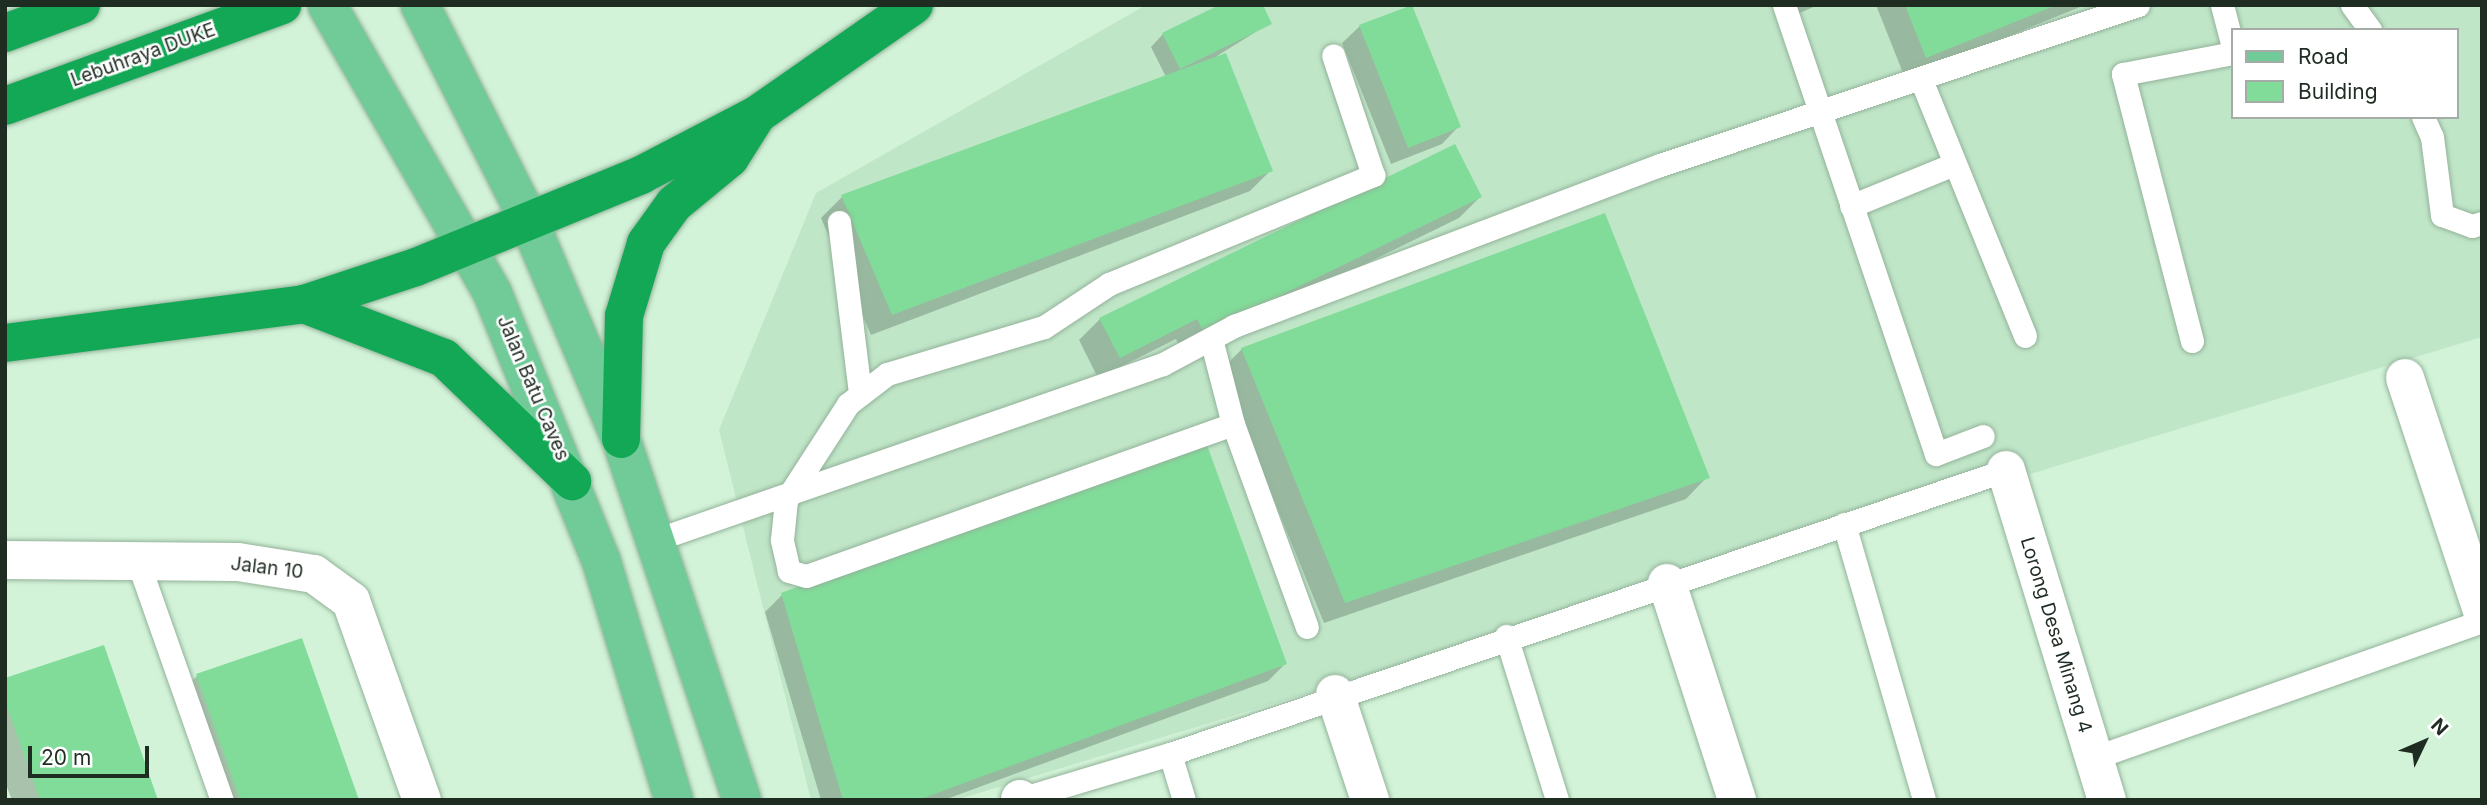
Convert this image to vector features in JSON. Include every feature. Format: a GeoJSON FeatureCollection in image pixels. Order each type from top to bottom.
{"type":"FeatureCollection","features":[{"type":"Feature","properties":{"kind":"highway"},"geometry":{"type":"LineString","coordinates":[[5,33],[81,5]]}},
{"type":"Feature","properties":{"kind":"highway","name":"Lebuhraya DUKE"},"geometry":{"type":"LineString","coordinates":[[5,106],[282,5]]}},
{"type":"Feature","properties":{"kind":"highway"},"geometry":{"type":"LineString","coordinates":[[5,343],[304,304],[467,245],[527,217],[641,174],[758,114],[914,5]]}},
{"type":"Feature","properties":{"kind":"highway"},"geometry":{"type":"LineString","coordinates":[[621,439],[624,316],[646,243],[674,204],[730,158],[758,114]]}},
{"type":"Feature","properties":{"kind":"highway"},"geometry":{"type":"LineString","coordinates":[[304,304],[444,358],[572,481]]}},
{"type":"Feature","properties":{"kind":"main road","name":"Jalan Batu Caves"},"geometry":{"type":"LineString","coordinates":[[327,5],[467,245],[572,481],[674,800]]}},
{"type":"Feature","properties":{"kind":"main road"},"geometry":{"type":"LineString","coordinates":[[420,5],[527,217],[621,439],[658,539],[742,800]]}},
{"type":"Feature","properties":{"kind":"street"},"geometry":{"type":"LineString","coordinates":[[2405,377],[2482,611]]}},
{"type":"Feature","properties":{"kind":"street","name":"Lorong Desa Minang 4"},"geometry":{"type":"LineString","coordinates":[[2006,470],[2107,800]]}},
{"type":"Feature","properties":{"kind":"street","name":"Jalan 10"},"geometry":{"type":"LineString","coordinates":[[5,560],[238,562],[314,574],[351,601],[422,800]]}},
{"type":"Feature","properties":{"kind":"street"},"geometry":{"type":"LineString","coordinates":[[1667,583],[1737,800]]}},
{"type":"Feature","properties":{"kind":"street"},"geometry":{"type":"LineString","coordinates":[[1335,694],[1370,800]]}},
{"type":"Feature","properties":{"kind":"lane"},"geometry":{"type":"LineString","coordinates":[[1784,5],[1936,454],[1983,436]]}},
{"type":"Feature","properties":{"kind":"lane"},"geometry":{"type":"LineString","coordinates":[[658,539],[786,500],[1163,365],[1211,338],[1660,165],[1823,115],[1878,91],[1922,82],[2138,5]]}},
{"type":"Feature","properties":{"kind":"lane"},"geometry":{"type":"LineString","coordinates":[[2222,5],[2232,43]]}},
{"type":"Feature","properties":{"kind":"lane"},"geometry":{"type":"LineString","coordinates":[[2352,5],[2369,28]]}},
{"type":"Feature","properties":{"kind":"lane"},"geometry":{"type":"LineString","coordinates":[[2192,341],[2123,74],[2232,53]]}},
{"type":"Feature","properties":{"kind":"lane"},"geometry":{"type":"LineString","coordinates":[[1233,424],[806,576],[789,571],[782,540],[786,500],[860,394],[887,374],[1044,327],[1109,284],[1373,175],[1333,55]]}},
{"type":"Feature","properties":{"kind":"lane"},"geometry":{"type":"LineString","coordinates":[[1922,82],[2025,336]]}},
{"type":"Feature","properties":{"kind":"lane"},"geometry":{"type":"LineString","coordinates":[[2424,119],[2432,137],[2442,215],[2472,226],[2482,223]]}},
{"type":"Feature","properties":{"kind":"lane"},"geometry":{"type":"LineString","coordinates":[[1852,206],[1954,164]]}},
{"type":"Feature","properties":{"kind":"lane"},"geometry":{"type":"LineString","coordinates":[[839,222],[860,394]]}},
{"type":"Feature","properties":{"kind":"lane"},"geometry":{"type":"LineString","coordinates":[[1211,338],[1233,424],[1307,627]]}},
{"type":"Feature","properties":{"kind":"lane"},"geometry":{"type":"LineString","coordinates":[[1020,799],[1170,754],[1335,694],[2006,470]]}},
{"type":"Feature","properties":{"kind":"lane"},"geometry":{"type":"LineString","coordinates":[[1844,524],[1924,800]]}},
{"type":"Feature","properties":{"kind":"lane"},"geometry":{"type":"LineString","coordinates":[[138,562],[222,800]]}},
{"type":"Feature","properties":{"kind":"lane"},"geometry":{"type":"LineString","coordinates":[[2093,758],[2482,621]]}},
{"type":"Feature","properties":{"kind":"lane"},"geometry":{"type":"LineString","coordinates":[[1506,636],[1557,800]]}},
{"type":"Feature","properties":{"kind":"lane"},"geometry":{"type":"LineString","coordinates":[[1170,754],[1184,800]]}},
{"type":"Feature","properties":{"kind":"shaded area"},"geometry":{"type":"Polygon","coordinates":[[[1146,5],[2482,5],[2482,337],[956,800],[811,800],[719,430],[816,193],[1146,5]]]}},
{"type":"Feature","properties":{"kind":"building"},"geometry":{"type":"Polygon","coordinates":[[[1219,5],[1263,5],[1272,24],[1180,69],[1162,33],[1219,5]]]}},
{"type":"Feature","properties":{"kind":"building"},"geometry":{"type":"Polygon","coordinates":[[[1412,5],[1461,127],[1408,148],[1359,25],[1412,5]]]}},
{"type":"Feature","properties":{"kind":"building"},"geometry":{"type":"Polygon","coordinates":[[[1905,5],[2057,5],[1926,58],[1905,5]]]}},
{"type":"Feature","properties":{"kind":"building"},"geometry":{"type":"Polygon","coordinates":[[[1226,53],[1273,171],[892,315],[841,195],[1226,53]]]}},
{"type":"Feature","properties":{"kind":"building"},"geometry":{"type":"Polygon","coordinates":[[[1455,144],[1482,197],[1204,333],[1197,319],[1120,358],[1099,318],[1455,144]]]}},
{"type":"Feature","properties":{"kind":"building"},"geometry":{"type":"Polygon","coordinates":[[[1605,213],[1710,478],[1345,603],[1241,348],[1605,213]]]}},
{"type":"Feature","properties":{"kind":"building"},"geometry":{"type":"Polygon","coordinates":[[[1204,437],[1287,664],[918,800],[843,800],[781,593],[1204,437]]]}},
{"type":"Feature","properties":{"kind":"building"},"geometry":{"type":"Polygon","coordinates":[[[302,638],[359,800],[240,800],[196,674],[302,638]]]}},
{"type":"Feature","properties":{"kind":"building"},"geometry":{"type":"Polygon","coordinates":[[[104,645],[158,800],[40,800],[5,701],[5,678],[104,645]]]}}]}
